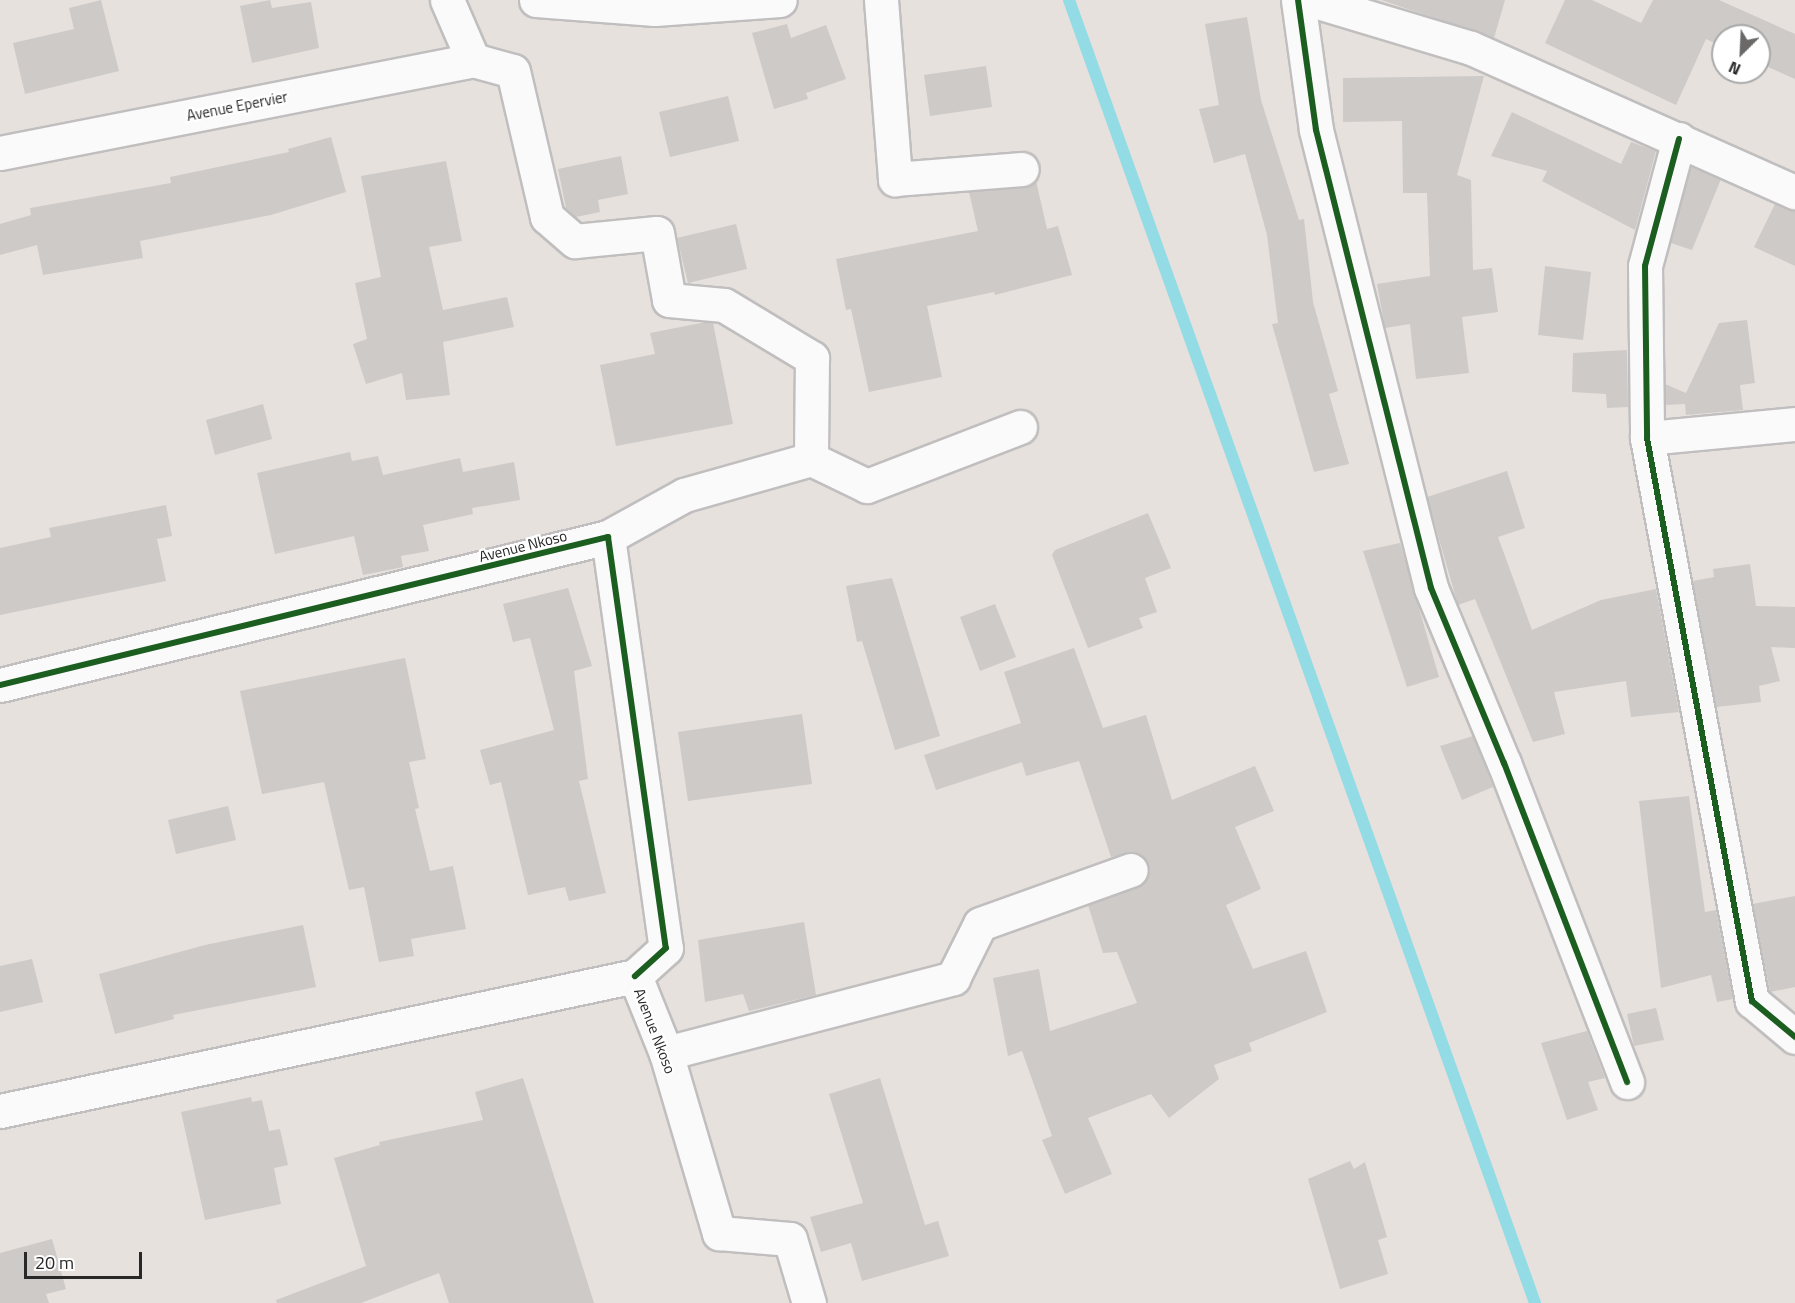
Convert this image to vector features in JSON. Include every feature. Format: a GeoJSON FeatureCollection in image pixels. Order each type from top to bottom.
{"type":"FeatureCollection","features":[{"type":"Feature","properties":{"kind":"street"},"geometry":{"type":"LineString","coordinates":[[447,0],[473,60],[513,71],[547,217],[575,241],[657,233],[669,300],[724,305],[812,358],[811,459]]}},
{"type":"Feature","properties":{"kind":"street"},"geometry":{"type":"LineString","coordinates":[[536,0],[655,9],[780,0]]}},
{"type":"Feature","properties":{"kind":"street"},"geometry":{"type":"LineString","coordinates":[[881,0],[895,179],[1022,170]]}},
{"type":"Feature","properties":{"kind":"street"},"geometry":{"type":"LineString","coordinates":[[1298,0],[1316,130],[1431,588],[1504,763],[1627,1082]]}},
{"type":"Feature","properties":{"kind":"street"},"geometry":{"type":"LineString","coordinates":[[1311,0],[1471,48],[1795,192]]}},
{"type":"Feature","properties":{"kind":"street","name":"Avenue Epervier"},"geometry":{"type":"LineString","coordinates":[[0,153],[473,60]]}},
{"type":"Feature","properties":{"kind":"street"},"geometry":{"type":"LineString","coordinates":[[1679,139],[1644,266],[1647,438],[1752,1001],[1795,1037]]}},
{"type":"Feature","properties":{"kind":"street"},"geometry":{"type":"LineString","coordinates":[[1647,438],[1795,424]]}},
{"type":"Feature","properties":{"kind":"street"},"geometry":{"type":"LineString","coordinates":[[608,537],[684,495],[811,459],[867,486],[1020,427]]}},
{"type":"Feature","properties":{"kind":"street","name":"Avenue Nkoso"},"geometry":{"type":"LineString","coordinates":[[0,685],[608,537],[666,948],[634,976],[666,1053],[719,1233],[790,1239],[809,1303]]}},
{"type":"Feature","properties":{"kind":"street"},"geometry":{"type":"LineString","coordinates":[[666,1053],[953,978],[980,924],[1131,870]]}},
{"type":"Feature","properties":{"kind":"street"},"geometry":{"type":"LineString","coordinates":[[0,1111],[634,976]]}},
{"type":"Feature","properties":{"kind":"building"},"geometry":{"type":"Polygon","coordinates":[[[101,0],[119,71],[25,94],[13,43],[74,29],[69,8],[101,0]]]}},
{"type":"Feature","properties":{"kind":"building"},"geometry":{"type":"Polygon","coordinates":[[[270,0],[272,8],[311,2],[319,48],[252,63],[240,6],[270,0]]]}},
{"type":"Feature","properties":{"kind":"building"},"geometry":{"type":"Polygon","coordinates":[[[1381,0],[1505,0],[1494,38],[1381,0]]]}},
{"type":"Feature","properties":{"kind":"building"},"geometry":{"type":"Polygon","coordinates":[[[1565,0],[1592,0],[1641,23],[1653,0],[1719,0],[1795,34],[1795,79],[1771,68],[1771,24],[1711,24],[1711,41],[1706,39],[1676,105],[1545,43],[1565,0]]]}},
{"type":"Feature","properties":{"kind":"building"},"geometry":{"type":"Polygon","coordinates":[[[1247,17],[1261,100],[1299,220],[1304,219],[1313,302],[1338,391],[1329,394],[1349,464],[1314,472],[1272,324],[1278,323],[1267,235],[1245,154],[1214,163],[1199,109],[1219,105],[1205,24],[1247,17]]]}},
{"type":"Feature","properties":{"kind":"building"},"geometry":{"type":"Polygon","coordinates":[[[787,24],[791,38],[826,25],[846,79],[806,93],[808,99],[774,109],[752,33],[787,24]]]}},
{"type":"Feature","properties":{"kind":"building"},"geometry":{"type":"Polygon","coordinates":[[[986,66],[992,107],[930,116],[924,75],[986,66]]]}},
{"type":"Feature","properties":{"kind":"building"},"geometry":{"type":"Polygon","coordinates":[[[1484,76],[1457,175],[1471,180],[1473,270],[1492,268],[1498,312],[1462,317],[1469,373],[1416,379],[1410,324],[1385,328],[1377,284],[1430,276],[1427,193],[1403,193],[1402,121],[1343,122],[1343,78],[1484,76]]]}},
{"type":"Feature","properties":{"kind":"building"},"geometry":{"type":"Polygon","coordinates":[[[728,96],[739,141],[670,157],[659,112],[728,96]]]}},
{"type":"Feature","properties":{"kind":"building"},"geometry":{"type":"Polygon","coordinates":[[[1512,112],[1621,164],[1631,142],[1656,151],[1635,230],[1542,181],[1547,171],[1491,156],[1512,112]]]}},
{"type":"Feature","properties":{"kind":"building"},"geometry":{"type":"Polygon","coordinates":[[[331,137],[346,192],[271,215],[140,241],[143,258],[43,275],[37,245],[0,255],[0,224],[31,215],[30,208],[171,183],[170,177],[289,152],[288,149],[331,137]]]}},
{"type":"Feature","properties":{"kind":"building"},"geometry":{"type":"Polygon","coordinates":[[[621,156],[628,194],[598,200],[600,212],[576,217],[566,208],[558,169],[621,156]]]}},
{"type":"Feature","properties":{"kind":"building"},"geometry":{"type":"Polygon","coordinates":[[[446,161],[462,241],[429,247],[443,310],[507,297],[514,327],[443,342],[450,395],[406,400],[402,373],[366,384],[353,344],[367,339],[355,283],[381,277],[361,176],[446,161]]]}},
{"type":"Feature","properties":{"kind":"building"},"geometry":{"type":"Polygon","coordinates":[[[1691,167],[1721,179],[1692,250],[1671,243],[1691,167]]]}},
{"type":"Feature","properties":{"kind":"building"},"geometry":{"type":"Polygon","coordinates":[[[1036,181],[1047,229],[1058,226],[1072,275],[995,295],[994,292],[927,306],[942,377],[869,392],[851,309],[846,310],[836,259],[978,231],[969,192],[1023,188],[1036,181]]]}},
{"type":"Feature","properties":{"kind":"building"},"geometry":{"type":"Polygon","coordinates":[[[1775,204],[1795,210],[1795,266],[1754,247],[1775,204]]]}},
{"type":"Feature","properties":{"kind":"building"},"geometry":{"type":"Polygon","coordinates":[[[736,224],[747,269],[688,283],[677,238],[736,224]]]}},
{"type":"Feature","properties":{"kind":"building"},"geometry":{"type":"Polygon","coordinates":[[[1545,266],[1591,272],[1583,340],[1538,335],[1545,266]]]}},
{"type":"Feature","properties":{"kind":"building"},"geometry":{"type":"Polygon","coordinates":[[[1747,320],[1755,383],[1740,385],[1743,410],[1686,415],[1685,404],[1665,405],[1665,384],[1686,393],[1719,323],[1747,320]]]}},
{"type":"Feature","properties":{"kind":"building"},"geometry":{"type":"Polygon","coordinates":[[[706,322],[713,323],[733,424],[616,446],[600,365],[655,354],[650,333],[706,322]]]}},
{"type":"Feature","properties":{"kind":"building"},"geometry":{"type":"Polygon","coordinates":[[[1627,350],[1628,407],[1607,408],[1606,394],[1572,392],[1573,353],[1627,350]]]}},
{"type":"Feature","properties":{"kind":"building"},"geometry":{"type":"Polygon","coordinates":[[[263,404],[272,439],[215,455],[206,420],[263,404]]]}},
{"type":"Feature","properties":{"kind":"building"},"geometry":{"type":"Polygon","coordinates":[[[350,452],[352,461],[378,456],[383,475],[460,458],[463,472],[514,462],[520,500],[472,508],[473,514],[423,525],[429,551],[401,556],[403,567],[363,575],[354,536],[275,554],[257,473],[350,452]]]}},
{"type":"Feature","properties":{"kind":"building"},"geometry":{"type":"Polygon","coordinates":[[[1507,471],[1525,528],[1498,537],[1532,630],[1601,600],[1656,589],[1679,712],[1631,717],[1626,681],[1554,692],[1565,734],[1533,742],[1475,599],[1458,605],[1427,497],[1507,471]]]}},
{"type":"Feature","properties":{"kind":"building"},"geometry":{"type":"Polygon","coordinates":[[[166,505],[172,536],[157,539],[166,581],[0,615],[0,548],[51,537],[49,528],[166,505]]]}},
{"type":"Feature","properties":{"kind":"building"},"geometry":{"type":"Polygon","coordinates":[[[1148,513],[1171,568],[1145,578],[1157,612],[1139,618],[1143,628],[1088,648],[1052,555],[1055,550],[1148,513]]]}},
{"type":"Feature","properties":{"kind":"building"},"geometry":{"type":"Polygon","coordinates":[[[1400,543],[1439,677],[1407,687],[1363,551],[1400,543]]]}},
{"type":"Feature","properties":{"kind":"building"},"geometry":{"type":"Polygon","coordinates":[[[1750,564],[1756,606],[1795,607],[1795,648],[1771,647],[1780,681],[1759,686],[1761,702],[1716,707],[1693,581],[1714,577],[1713,569],[1750,564]]]}},
{"type":"Feature","properties":{"kind":"building"},"geometry":{"type":"Polygon","coordinates":[[[892,578],[940,736],[895,750],[862,641],[857,642],[846,586],[892,578]]]}},
{"type":"Feature","properties":{"kind":"building"},"geometry":{"type":"Polygon","coordinates":[[[568,588],[592,666],[574,671],[588,779],[579,781],[606,893],[569,901],[565,887],[528,895],[501,782],[490,785],[480,750],[554,730],[530,638],[513,642],[503,604],[568,588]]]}},
{"type":"Feature","properties":{"kind":"building"},"geometry":{"type":"Polygon","coordinates":[[[995,604],[1016,657],[980,671],[960,617],[995,604]]]}},
{"type":"Feature","properties":{"kind":"building"},"geometry":{"type":"Polygon","coordinates":[[[1074,648],[1103,728],[1146,715],[1172,800],[1255,766],[1274,811],[1235,827],[1261,889],[1226,905],[1253,969],[1306,951],[1327,1012],[1249,1043],[1252,1051],[1214,1065],[1219,1079],[1169,1118],[1151,1094],[1088,1118],[1112,1174],[1065,1194],[1042,1140],[1052,1136],[1022,1051],[1008,1056],[993,978],[1039,969],[1050,1031],[1137,1003],[1117,952],[1103,953],[1088,905],[1138,887],[1149,874],[1149,864],[1135,852],[1111,857],[1079,761],[1026,776],[1022,762],[936,790],[924,755],[1021,723],[1004,672],[1074,648]]]}},
{"type":"Feature","properties":{"kind":"building"},"geometry":{"type":"Polygon","coordinates":[[[405,658],[426,759],[409,762],[419,808],[415,809],[430,871],[453,866],[466,929],[411,939],[414,956],[379,962],[364,887],[349,890],[324,782],[262,794],[240,691],[405,658]]]}},
{"type":"Feature","properties":{"kind":"building"},"geometry":{"type":"Polygon","coordinates":[[[802,714],[812,784],[688,801],[678,732],[802,714]]]}},
{"type":"Feature","properties":{"kind":"building"},"geometry":{"type":"Polygon","coordinates":[[[1473,736],[1493,787],[1462,800],[1440,746],[1473,736]]]}},
{"type":"Feature","properties":{"kind":"building"},"geometry":{"type":"Polygon","coordinates":[[[1689,796],[1705,912],[1716,910],[1733,999],[1717,1002],[1711,975],[1661,988],[1639,801],[1689,796]]]}},
{"type":"Feature","properties":{"kind":"building"},"geometry":{"type":"Polygon","coordinates":[[[228,806],[236,840],[176,854],[168,820],[228,806]]]}},
{"type":"Feature","properties":{"kind":"building"},"geometry":{"type":"Polygon","coordinates":[[[1795,896],[1795,987],[1770,992],[1753,904],[1795,896]]]}},
{"type":"Feature","properties":{"kind":"building"},"geometry":{"type":"Polygon","coordinates":[[[804,922],[816,995],[749,1011],[743,994],[705,1002],[698,940],[804,922]]]}},
{"type":"Feature","properties":{"kind":"building"},"geometry":{"type":"Polygon","coordinates":[[[303,925],[316,987],[173,1015],[174,1019],[115,1034],[99,974],[205,945],[303,925]]]}},
{"type":"Feature","properties":{"kind":"building"},"geometry":{"type":"Polygon","coordinates":[[[32,959],[43,1002],[0,1012],[0,966],[32,959]]]}},
{"type":"Feature","properties":{"kind":"building"},"geometry":{"type":"Polygon","coordinates":[[[1656,1008],[1664,1040],[1634,1046],[1627,1014],[1656,1008]]]}},
{"type":"Feature","properties":{"kind":"building"},"geometry":{"type":"Polygon","coordinates":[[[1587,1031],[1605,1078],[1588,1082],[1598,1110],[1567,1120],[1541,1043],[1587,1031]]]}},
{"type":"Feature","properties":{"kind":"building"},"geometry":{"type":"Polygon","coordinates":[[[523,1078],[594,1303],[449,1303],[439,1273],[361,1303],[277,1303],[276,1300],[366,1266],[334,1158],[380,1145],[379,1142],[483,1120],[475,1092],[523,1078]]]}},
{"type":"Feature","properties":{"kind":"building"},"geometry":{"type":"Polygon","coordinates":[[[880,1078],[925,1225],[938,1221],[949,1256],[862,1281],[851,1243],[821,1252],[810,1217],[863,1203],[829,1094],[880,1078]]]}},
{"type":"Feature","properties":{"kind":"building"},"geometry":{"type":"Polygon","coordinates":[[[251,1097],[252,1102],[262,1100],[269,1131],[280,1129],[288,1165],[274,1168],[281,1204],[205,1220],[181,1112],[251,1097]]]}},
{"type":"Feature","properties":{"kind":"building"},"geometry":{"type":"Polygon","coordinates":[[[1350,1161],[1354,1169],[1365,1162],[1387,1237],[1378,1240],[1388,1274],[1340,1289],[1308,1179],[1350,1161]]]}},
{"type":"Feature","properties":{"kind":"building"},"geometry":{"type":"Polygon","coordinates":[[[52,1239],[66,1289],[46,1294],[49,1303],[0,1303],[0,1253],[52,1239]]]}},
{"type":"Feature","properties":{"kind":"waterway"},"geometry":{"type":"LineString","coordinates":[[1069,0],[1535,1303]]}},
{"type":"Feature","properties":{"kind":"cycle path"},"geometry":{"type":"LineString","coordinates":[[1298,0],[1316,130],[1431,588],[1504,763],[1627,1082]]}},
{"type":"Feature","properties":{"kind":"cycle path"},"geometry":{"type":"LineString","coordinates":[[1679,139],[1645,266],[1647,438],[1752,1001],[1795,1037]]}},
{"type":"Feature","properties":{"kind":"cycle path"},"geometry":{"type":"LineString","coordinates":[[0,685],[608,537],[666,948],[635,976]]}}]}
